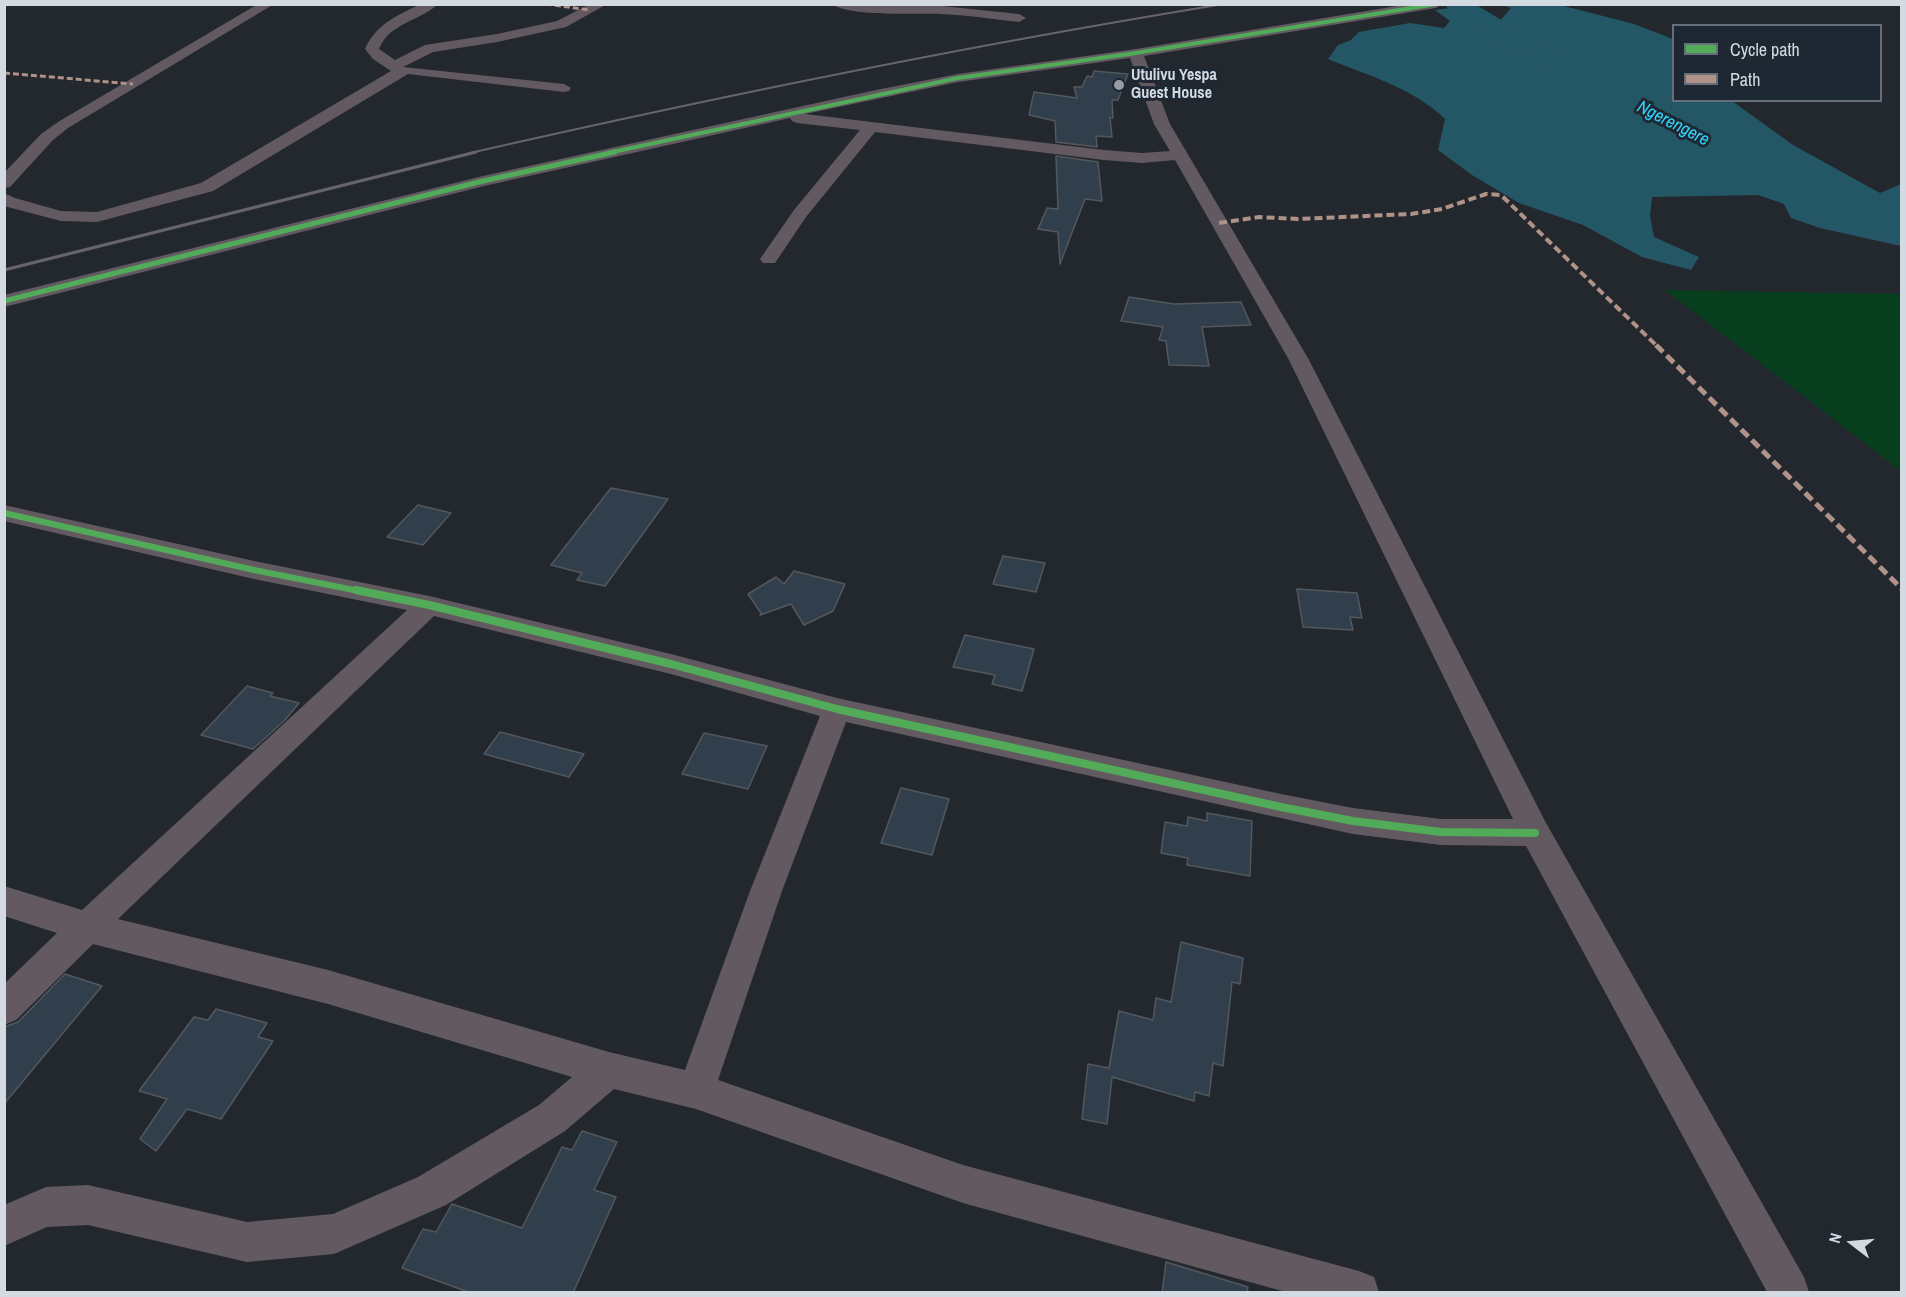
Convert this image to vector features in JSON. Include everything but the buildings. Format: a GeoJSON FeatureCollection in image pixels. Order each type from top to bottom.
{"type":"FeatureCollection","features":[{"type":"Feature","properties":{"kind":"street"},"geometry":{"type":"LineString","coordinates":[[4,183],[47,137],[75,117],[268,4]]}},
{"type":"Feature","properties":{"kind":"street"},"geometry":{"type":"LineString","coordinates":[[432,4],[393,24],[374,43],[372,49],[375,54],[397,69],[422,70],[564,88]]}},
{"type":"Feature","properties":{"kind":"street"},"geometry":{"type":"LineString","coordinates":[[4,198],[9,202],[61,216],[97,217],[207,187],[430,48],[497,38],[561,24],[601,4]]}},
{"type":"Feature","properties":{"kind":"street"},"geometry":{"type":"LineString","coordinates":[[838,4],[875,9],[942,10],[1019,18]]}},
{"type":"Feature","properties":{"kind":"street"},"geometry":{"type":"LineString","coordinates":[[4,301],[483,181],[958,78],[1136,53],[1432,5]]}},
{"type":"Feature","properties":{"kind":"street"},"geometry":{"type":"LineString","coordinates":[[1136,53],[1162,124],[1299,360],[1535,833],[1789,1293]]}},
{"type":"Feature","properties":{"kind":"street"},"geometry":{"type":"LineString","coordinates":[[779,116],[1104,155],[1142,158],[1180,155]]}},
{"type":"Feature","properties":{"kind":"street"},"geometry":{"type":"LineString","coordinates":[[769,259],[800,214],[870,128]]}},
{"type":"Feature","properties":{"kind":"street"},"geometry":{"type":"LineString","coordinates":[[4,170],[30,154]]}},
{"type":"Feature","properties":{"kind":"street"},"geometry":{"type":"LineString","coordinates":[[4,513],[254,570],[429,605],[671,664],[837,709],[1353,821],[1442,832],[1535,833]]}},
{"type":"Feature","properties":{"kind":"street"},"geometry":{"type":"LineString","coordinates":[[4,1008],[86,927],[267,760],[429,605]]}},
{"type":"Feature","properties":{"kind":"street"},"geometry":{"type":"LineString","coordinates":[[696,1092],[766,891],[837,709]]}},
{"type":"Feature","properties":{"kind":"street"},"geometry":{"type":"LineString","coordinates":[[4,901],[86,927],[328,987],[609,1070],[696,1092],[963,1184],[1279,1282],[1359,1293]]}},
{"type":"Feature","properties":{"kind":"street"},"geometry":{"type":"LineString","coordinates":[[4,1226],[46,1207],[88,1205],[247,1242],[334,1234],[442,1185],[552,1118],[609,1070]]}},
{"type":"Feature","properties":{"kind":"green space"},"geometry":{"type":"Polygon","coordinates":[[[1665,290],[1901,294],[1901,471],[1665,290]]]}},
{"type":"Feature","properties":{"kind":"water"},"geometry":{"type":"Polygon","coordinates":[[[1502,5],[1560,5],[1634,24],[1672,39],[1672,102],[1733,102],[1793,145],[1880,193],[1901,184],[1901,246],[1820,228],[1791,218],[1784,204],[1758,195],[1652,197],[1650,216],[1654,237],[1699,257],[1691,270],[1642,257],[1583,225],[1519,203],[1472,175],[1438,150],[1445,119],[1433,108],[1390,84],[1328,59],[1338,45],[1351,40],[1359,32],[1410,23],[1444,28],[1450,21],[1435,10],[1459,7],[1479,20],[1498,23],[1511,8],[1502,5]]]}},
{"type":"Feature","properties":{"kind":"waterway","name":"Ngerengere"},"geometry":{"type":"LineString","coordinates":[[1457,4],[1546,59]]}},
{"type":"Feature","properties":{"kind":"railway"},"geometry":{"type":"LineString","coordinates":[[470,153],[846,72],[1224,4]]}},
{"type":"Feature","properties":{"kind":"railway"},"geometry":{"type":"LineString","coordinates":[[4,270],[476,152]]}},
{"type":"Feature","properties":{"kind":"marked path"},"geometry":{"type":"LineString","coordinates":[[546,4],[590,10]]}},
{"type":"Feature","properties":{"kind":"marked path"},"geometry":{"type":"LineString","coordinates":[[4,73],[133,84]]}},
{"type":"Feature","properties":{"kind":"marked path"},"geometry":{"type":"LineString","coordinates":[[1219,223],[1259,217],[1298,219],[1411,214],[1442,209],[1486,194],[1501,195],[1742,428],[1902,589]]}},
{"type":"Feature","properties":{"kind":"cycle path"},"geometry":{"type":"LineString","coordinates":[[4,301],[483,181],[876,94],[958,78],[1136,53],[1436,4]]}},
{"type":"Feature","properties":{"kind":"cycle path"},"geometry":{"type":"LineString","coordinates":[[4,513],[254,570],[429,605],[671,664],[837,709],[1281,807],[1353,821],[1441,832],[1535,833]]}},
{"type":"Feature","properties":{"kind":"place","name":"Utulivu Yespa Guest House"},"geometry":{"type":"Point","coordinates":[1119,85]}}]}
